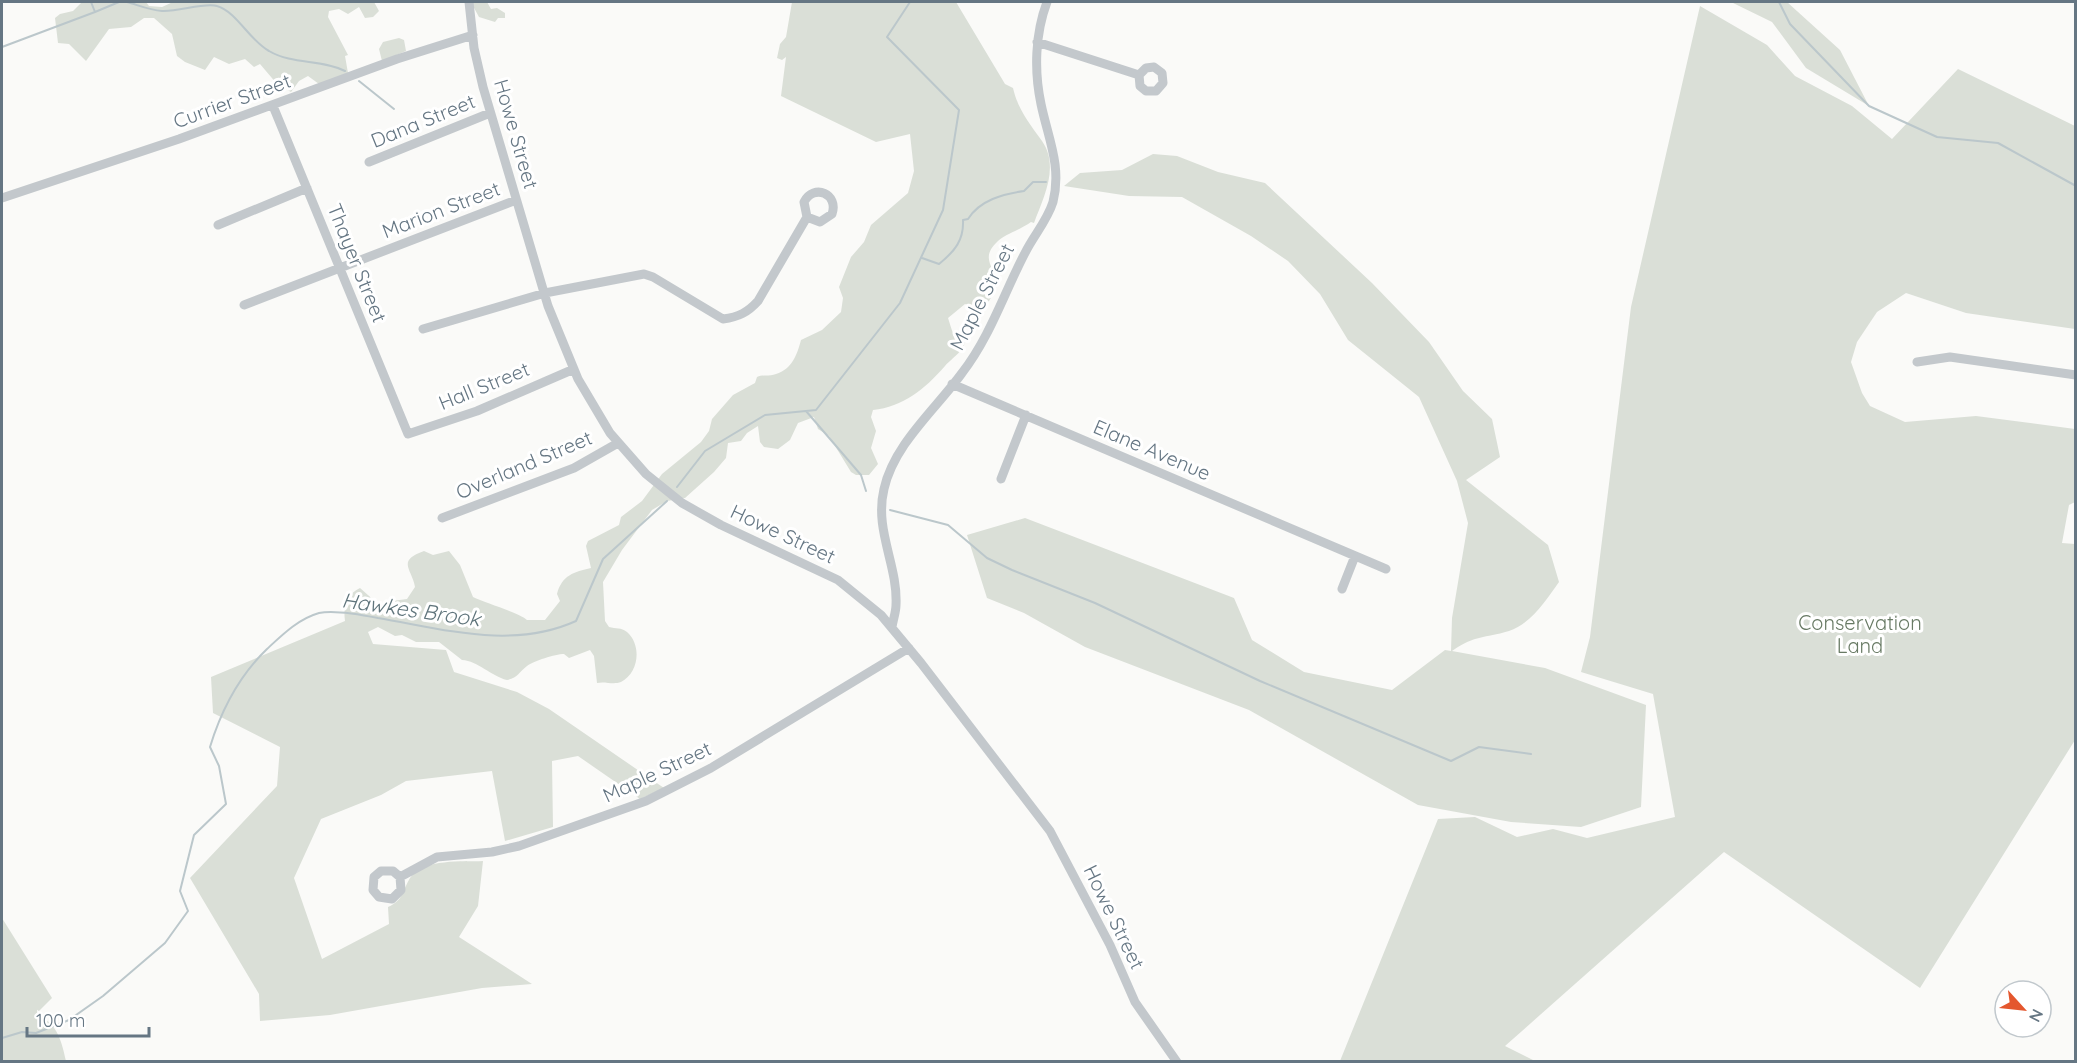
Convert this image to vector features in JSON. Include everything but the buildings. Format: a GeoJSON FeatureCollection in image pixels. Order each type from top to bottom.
{"type":"FeatureCollection","features":[{"type":"Feature","properties":{"kind":"street","name":"Howe Street"},"geometry":{"type":"LineString","coordinates":[[469,2],[473,35],[490,113],[544,293],[574,369],[593,407],[618,443],[646,474],[682,503],[721,525],[838,580],[853,590],[892,627],[1050,831],[1110,945],[1135,1002],[1177,1062]]}},
{"type":"Feature","properties":{"kind":"street","name":"Maple Street"},"geometry":{"type":"LineString","coordinates":[[892,627],[896,605],[894,582],[882,532],[884,489],[891,470],[906,444],[982,342],[1022,258],[1044,223],[1053,200],[1057,166],[1041,102],[1037,42],[1047,2]]}},
{"type":"Feature","properties":{"kind":"street","name":"Currier Street"},"geometry":{"type":"LineString","coordinates":[[2,198],[273,106],[397,59],[473,35]]}},
{"type":"Feature","properties":{"kind":"street"},"geometry":{"type":"LineString","coordinates":[[1037,42],[1139,75]]}},
{"type":"Feature","properties":{"kind":"street","name":"Thayer Street"},"geometry":{"type":"LineString","coordinates":[[273,106],[408,434]]}},
{"type":"Feature","properties":{"kind":"street","name":"Dana Street"},"geometry":{"type":"LineString","coordinates":[[369,162],[490,113]]}},
{"type":"Feature","properties":{"kind":"street"},"geometry":{"type":"LineString","coordinates":[[218,225],[307,188]]}},
{"type":"Feature","properties":{"kind":"street","name":"Marion Street"},"geometry":{"type":"LineString","coordinates":[[244,305],[516,200]]}},
{"type":"Feature","properties":{"kind":"street"},"geometry":{"type":"LineString","coordinates":[[423,329],[544,293],[644,274],[653,277],[723,319],[735,318],[749,311],[758,301],[807,217]]}},
{"type":"Feature","properties":{"kind":"street"},"geometry":{"type":"LineString","coordinates":[[1917,362],[1950,357],[2076,375]]}},
{"type":"Feature","properties":{"kind":"street","name":"Hall Street"},"geometry":{"type":"LineString","coordinates":[[408,434],[477,411],[574,369]]}},
{"type":"Feature","properties":{"kind":"street","name":"Elane Avenue"},"geometry":{"type":"LineString","coordinates":[[952,384],[1386,569]]}},
{"type":"Feature","properties":{"kind":"street"},"geometry":{"type":"LineString","coordinates":[[1001,479],[1026,415]]}},
{"type":"Feature","properties":{"kind":"street","name":"Overland Street"},"geometry":{"type":"LineString","coordinates":[[442,518],[574,468],[618,443]]}},
{"type":"Feature","properties":{"kind":"street"},"geometry":{"type":"LineString","coordinates":[[1342,589],[1355,556]]}},
{"type":"Feature","properties":{"kind":"street","name":"Maple Street"},"geometry":{"type":"LineString","coordinates":[[400,877],[437,857],[492,852],[519,846],[646,801],[711,768],[909,648]]}},
{"type":"Feature","properties":{"kind":"green space"},"geometry":{"type":"Polygon","coordinates":[[[82,2],[146,2],[149,6],[162,7],[173,2],[374,2],[379,11],[373,17],[365,18],[359,7],[348,14],[339,9],[329,11],[328,17],[348,55],[345,56],[348,73],[319,84],[308,76],[299,81],[291,92],[277,84],[260,64],[254,67],[245,59],[229,64],[214,57],[205,70],[185,62],[177,56],[172,34],[154,18],[144,18],[131,27],[109,29],[86,61],[69,44],[58,43],[55,18],[60,14],[73,11],[82,2]]]}},
{"type":"Feature","properties":{"kind":"green space"},"geometry":{"type":"Polygon","coordinates":[[[463,2],[487,2],[491,9],[497,8],[505,13],[505,18],[498,18],[495,22],[479,17],[473,6],[463,2]]]}},
{"type":"Feature","properties":{"kind":"green space"},"geometry":{"type":"Polygon","coordinates":[[[792,2],[956,2],[1005,84],[1013,88],[1021,110],[1047,151],[1050,172],[1034,223],[1031,222],[1005,236],[991,249],[989,262],[995,282],[989,301],[976,308],[965,304],[948,318],[955,340],[966,337],[958,353],[913,396],[894,405],[873,410],[871,417],[876,431],[871,448],[878,464],[869,475],[856,475],[851,472],[829,436],[818,429],[814,417],[798,423],[790,440],[778,449],[764,447],[760,442],[758,426],[747,433],[741,441],[728,443],[726,458],[685,498],[667,501],[652,510],[622,550],[603,582],[605,621],[609,627],[627,632],[635,644],[635,666],[627,678],[621,682],[597,683],[594,656],[590,650],[569,658],[564,654],[539,660],[527,666],[514,678],[507,680],[474,663],[462,660],[439,642],[416,642],[402,635],[395,636],[378,627],[368,632],[373,644],[446,650],[454,672],[517,692],[549,709],[664,788],[640,799],[578,756],[552,761],[553,827],[505,841],[492,771],[406,781],[381,795],[321,819],[294,878],[322,959],[389,924],[388,907],[400,898],[410,878],[424,867],[444,862],[483,861],[478,906],[459,937],[532,984],[482,988],[330,1015],[260,1021],[259,994],[190,878],[277,786],[280,747],[213,713],[211,677],[345,621],[346,602],[351,594],[360,588],[377,603],[407,599],[415,587],[408,562],[410,558],[424,551],[433,555],[449,551],[460,565],[473,597],[527,620],[545,620],[560,601],[557,594],[565,578],[591,568],[586,546],[588,541],[619,525],[621,517],[642,501],[662,474],[701,442],[709,431],[712,419],[733,395],[755,383],[757,377],[773,375],[786,369],[796,356],[801,340],[822,330],[841,312],[843,298],[839,287],[851,257],[864,242],[871,225],[908,193],[914,171],[910,134],[876,142],[781,96],[786,57],[782,60],[777,58],[780,44],[786,37],[792,2]]]}},
{"type":"Feature","properties":{"kind":"green space"},"geometry":{"type":"Polygon","coordinates":[[[1731,2],[1787,2],[1840,50],[1869,106],[1806,68],[1772,22],[1731,2]]]}},
{"type":"Feature","properties":{"kind":"green space","name":"Conservation Land"},"geometry":{"type":"Polygon","coordinates":[[[1700,6],[1767,45],[1795,76],[1852,106],[1892,139],[1958,69],[2075,126],[2075,329],[1966,313],[1906,293],[1877,312],[1857,342],[1851,362],[1862,393],[1870,406],[1905,422],[1976,416],[2075,429],[2075,502],[2069,505],[2062,543],[2075,544],[2075,740],[1920,988],[1724,852],[1505,1046],[1535,1061],[1340,1061],[1438,819],[1475,817],[1517,837],[1553,829],[1587,838],[1675,817],[1653,694],[1581,672],[1590,637],[1631,307],[1700,6]]]}},
{"type":"Feature","properties":{"kind":"green space"},"geometry":{"type":"Polygon","coordinates":[[[399,38],[404,40],[406,51],[382,61],[379,49],[383,42],[399,38]]]}},
{"type":"Feature","properties":{"kind":"green space"},"geometry":{"type":"Polygon","coordinates":[[[1153,154],[1177,156],[1218,172],[1265,183],[1372,283],[1429,342],[1463,391],[1492,419],[1500,457],[1466,480],[1548,545],[1559,582],[1538,610],[1517,628],[1474,639],[1452,651],[1545,668],[1646,705],[1641,807],[1581,827],[1511,822],[1418,805],[1249,710],[1085,647],[1024,613],[987,598],[967,535],[1025,518],[1234,598],[1252,640],[1304,672],[1392,690],[1445,650],[1451,651],[1452,618],[1468,523],[1457,481],[1419,397],[1348,340],[1320,294],[1288,261],[1251,236],[1182,197],[1129,196],[1064,186],[1080,173],[1122,170],[1153,154]]]}},
{"type":"Feature","properties":{"kind":"green space"},"geometry":{"type":"Polygon","coordinates":[[[2,918],[52,998],[35,1015],[49,1022],[53,1027],[60,1040],[66,1061],[2,1061],[2,918]]]}},
{"type":"Feature","properties":{"kind":"waterway"},"geometry":{"type":"LineString","coordinates":[[2,47],[95,12],[91,2]]}},
{"type":"Feature","properties":{"kind":"waterway"},"geometry":{"type":"LineString","coordinates":[[95,12],[119,2]]}},
{"type":"Feature","properties":{"kind":"waterway"},"geometry":{"type":"LineString","coordinates":[[127,2],[162,11],[206,5],[217,6],[231,14],[255,40],[269,51],[288,58],[336,67],[345,71]]}},
{"type":"Feature","properties":{"kind":"waterway","name":"Hawkes Brook"},"geometry":{"type":"LineString","coordinates":[[677,487],[705,451],[765,415],[816,410],[900,303],[943,210],[959,110],[887,37],[910,2]]}},
{"type":"Feature","properties":{"kind":"waterway"},"geometry":{"type":"LineString","coordinates":[[1779,2],[1790,24],[1869,106],[1937,137],[1998,143],[2076,186]]}},
{"type":"Feature","properties":{"kind":"waterway"},"geometry":{"type":"LineString","coordinates":[[359,81],[394,109]]}},
{"type":"Feature","properties":{"kind":"waterway"},"geometry":{"type":"LineString","coordinates":[[922,258],[939,264],[954,250],[962,233],[963,220],[968,219],[979,207],[1000,196],[1024,191],[1033,182],[1046,182]]}},
{"type":"Feature","properties":{"kind":"waterway"},"geometry":{"type":"LineString","coordinates":[[806,411],[861,475],[866,491]]}},
{"type":"Feature","properties":{"kind":"waterway","name":"Hawkes Brook"},"geometry":{"type":"LineString","coordinates":[[2,1038],[22,1032],[36,1033],[69,1020],[103,996],[165,943],[188,911],[180,891],[194,835],[226,804],[219,766],[210,747],[214,734],[225,707],[248,671],[267,649],[297,623],[319,613],[332,612],[478,634],[503,636],[552,630],[576,621],[603,559],[667,501]]}},
{"type":"Feature","properties":{"kind":"waterway"},"geometry":{"type":"LineString","coordinates":[[890,510],[948,525],[987,558],[1012,570],[1095,603],[1260,681],[1451,761],[1479,747],[1531,754]]}}]}
